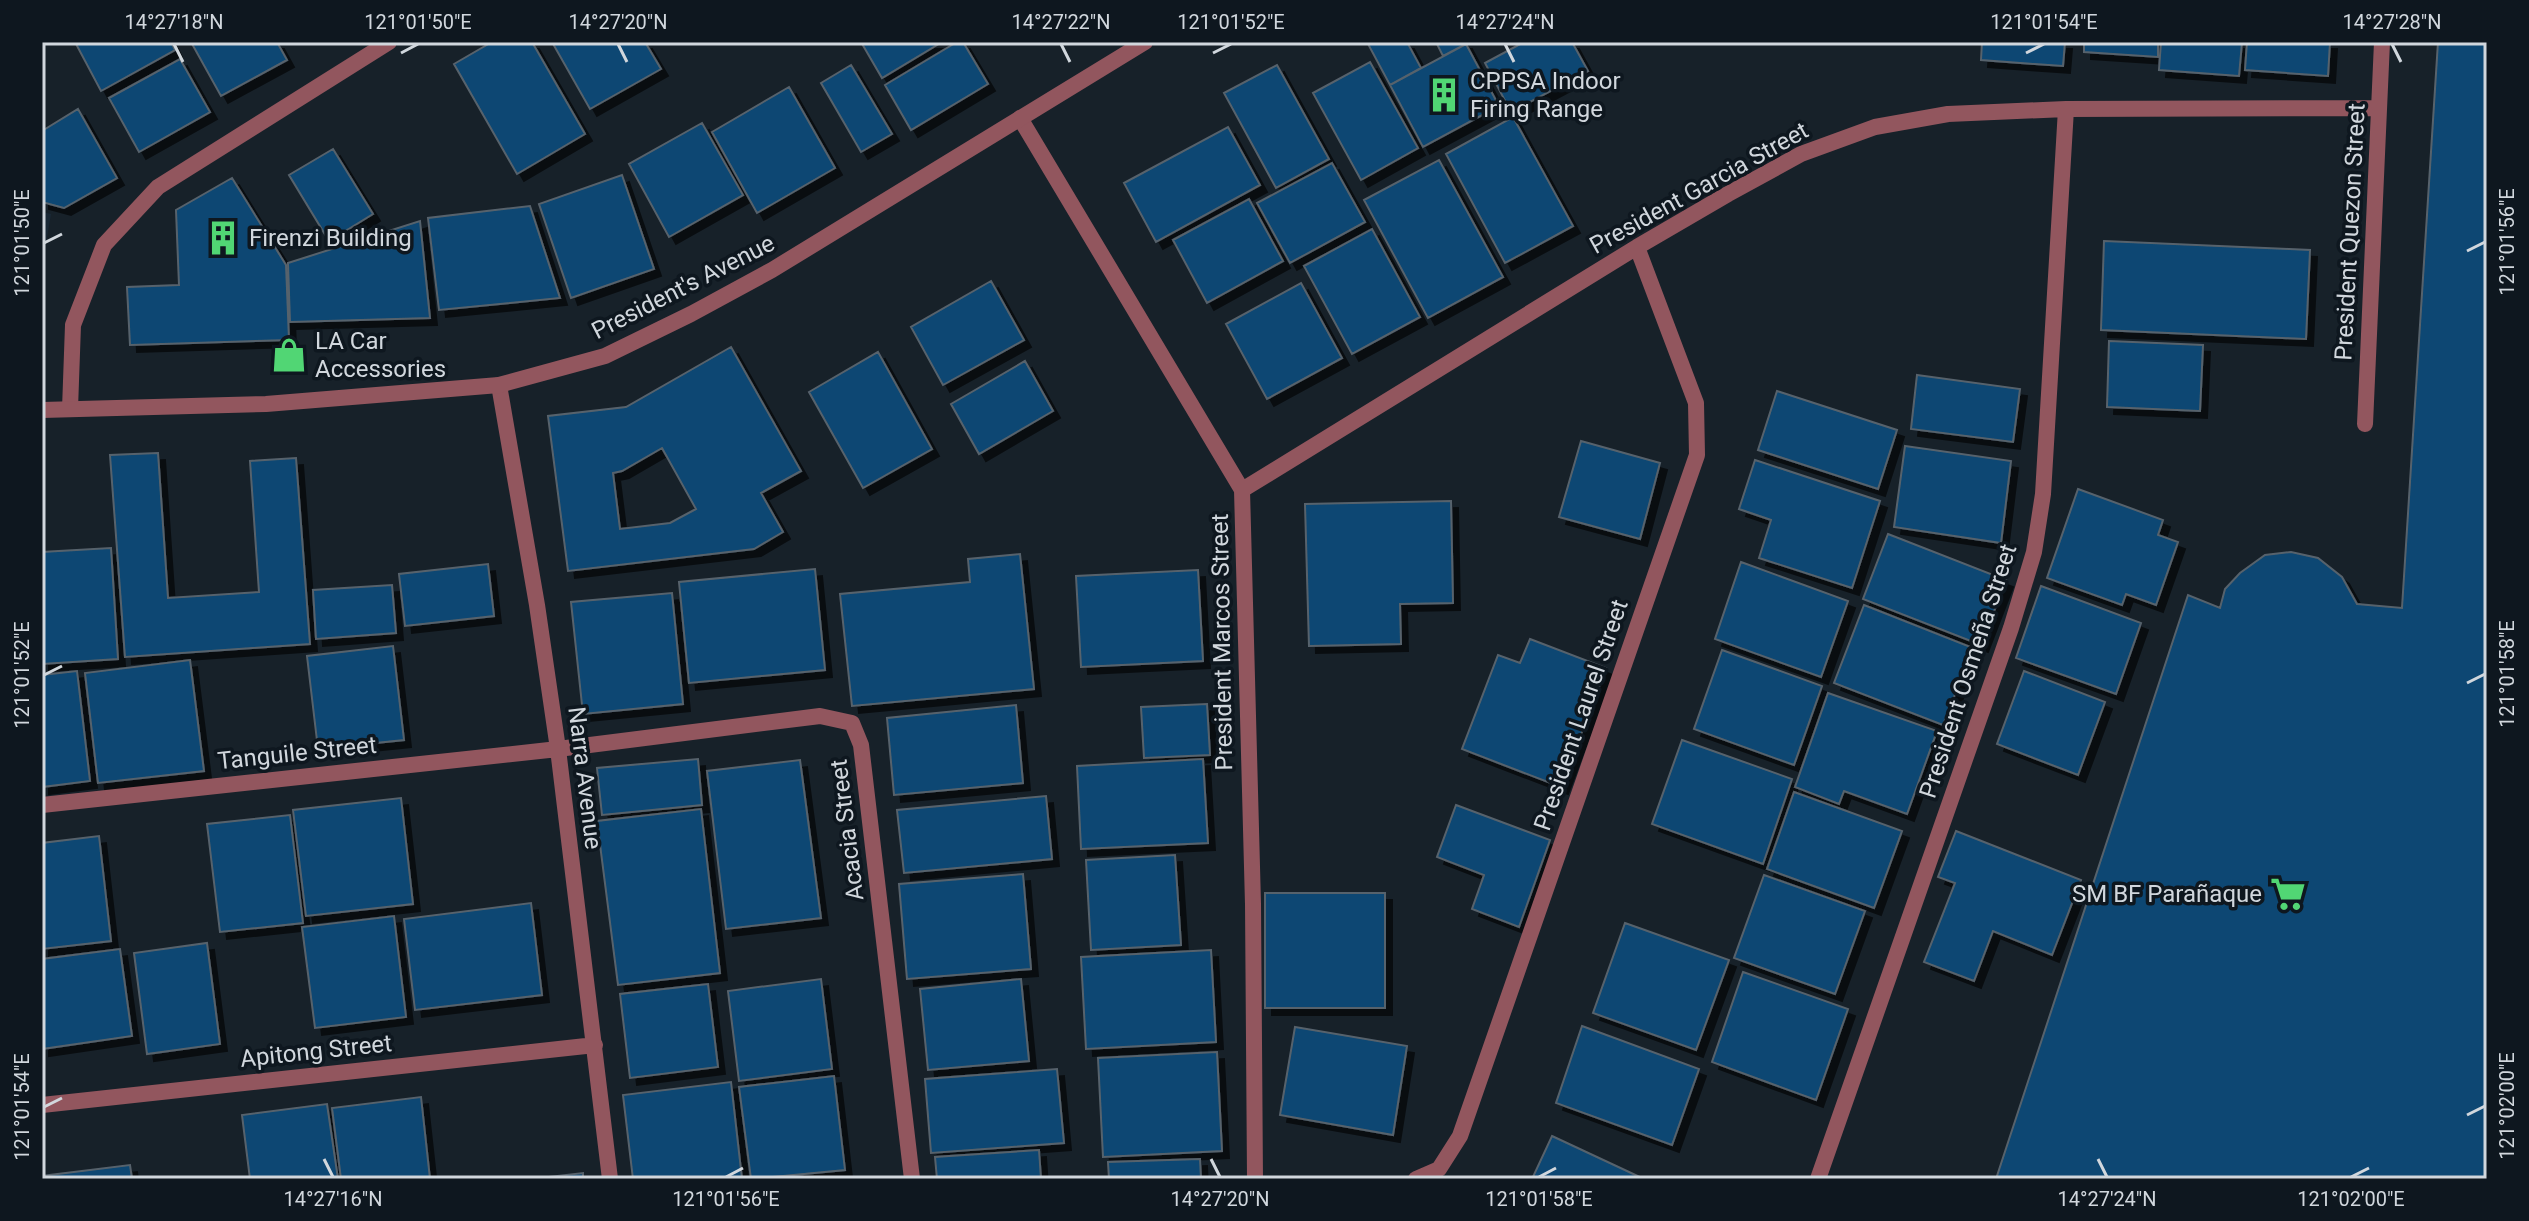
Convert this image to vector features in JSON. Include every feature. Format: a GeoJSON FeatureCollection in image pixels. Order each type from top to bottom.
{"type":"FeatureCollection","features":[{"type":"Feature","properties":{"kind":"street"},"geometry":{"type":"LineString","coordinates":[[70,409],[73,325],[104,245],[158,187],[389,42]]}},
{"type":"Feature","properties":{"kind":"street","name":"President's Avenue"},"geometry":{"type":"LineString","coordinates":[[42,410],[266,404],[499,385],[605,356],[772,270],[1145,42]]}},
{"type":"Feature","properties":{"kind":"street","name":"President Quezon Street"},"geometry":{"type":"LineString","coordinates":[[2365,424],[2382,42]]}},
{"type":"Feature","properties":{"kind":"street","name":"President Garcia Street"},"geometry":{"type":"LineString","coordinates":[[1242,490],[1637,247],[1801,154],[1875,127],[1948,114],[2066,109],[2379,108]]}},
{"type":"Feature","properties":{"kind":"street","name":"President Osmeña Street"},"geometry":{"type":"LineString","coordinates":[[1818,1179],[2011,628],[2034,552],[2049,423],[2066,109]]}},
{"type":"Feature","properties":{"kind":"street","name":"President Marcos Street"},"geometry":{"type":"LineString","coordinates":[[1020,118],[1242,490],[1253,904],[1255,1179]]}},
{"type":"Feature","properties":{"kind":"street","name":"President Laurel Street"},"geometry":{"type":"LineString","coordinates":[[1416,1179],[1439,1169],[1460,1136],[1697,455],[1696,403],[1637,247]]}},
{"type":"Feature","properties":{"kind":"street","name":"Narra Avenue"},"geometry":{"type":"LineString","coordinates":[[499,385],[539,616],[558,749],[610,1179]]}},
{"type":"Feature","properties":{"kind":"street","name":"Acacia Street"},"geometry":{"type":"LineString","coordinates":[[558,749],[820,716],[852,723],[861,745],[912,1179]]}},
{"type":"Feature","properties":{"kind":"street","name":"Tanguile Street"},"geometry":{"type":"LineString","coordinates":[[42,805],[558,749]]}},
{"type":"Feature","properties":{"kind":"street","name":"Apitong Street"},"geometry":{"type":"LineString","coordinates":[[42,1105],[595,1045]]}},
{"type":"Feature","properties":{"kind":"shaded area"},"geometry":{"type":"Polygon","coordinates":[[[42,212],[51,214],[42,267],[42,212]]]}},
{"type":"Feature","properties":{"kind":"building"},"geometry":{"type":"Polygon","coordinates":[[[75,42],[171,42],[175,50],[101,91],[75,42]]]}},
{"type":"Feature","properties":{"kind":"building"},"geometry":{"type":"Polygon","coordinates":[[[191,42],[277,42],[287,60],[221,96],[191,42]]]}},
{"type":"Feature","properties":{"kind":"building"},"geometry":{"type":"Polygon","coordinates":[[[492,42],[532,42],[585,134],[517,174],[454,64],[492,42]]]}},
{"type":"Feature","properties":{"kind":"building"},"geometry":{"type":"Polygon","coordinates":[[[552,42],[645,42],[661,69],[590,109],[552,42]]]}},
{"type":"Feature","properties":{"kind":"building"},"geometry":{"type":"Polygon","coordinates":[[[861,42],[942,42],[882,78],[861,42]]]}},
{"type":"Feature","properties":{"kind":"building"},"geometry":{"type":"Polygon","coordinates":[[[957,42],[963,42],[988,84],[911,130],[885,85],[957,42]]]}},
{"type":"Feature","properties":{"kind":"building"},"geometry":{"type":"Polygon","coordinates":[[[1367,42],[1407,42],[1421,68],[1390,85],[1367,42]]]}},
{"type":"Feature","properties":{"kind":"building"},"geometry":{"type":"Polygon","coordinates":[[[1436,42],[1465,42],[1466,44],[1443,56],[1436,42]]]}},
{"type":"Feature","properties":{"kind":"building"},"geometry":{"type":"Polygon","coordinates":[[[1524,42],[1572,42],[1588,71],[1511,112],[1485,63],[1524,42]]]}},
{"type":"Feature","properties":{"kind":"building"},"geometry":{"type":"Polygon","coordinates":[[[1982,42],[2065,42],[2063,66],[1981,60],[1982,42]]]}},
{"type":"Feature","properties":{"kind":"building"},"geometry":{"type":"Polygon","coordinates":[[[2084,42],[2158,42],[2158,57],[2084,52],[2084,42]]]}},
{"type":"Feature","properties":{"kind":"building"},"geometry":{"type":"Polygon","coordinates":[[[2161,42],[2242,42],[2239,76],[2159,70],[2161,42]]]}},
{"type":"Feature","properties":{"kind":"building"},"geometry":{"type":"Polygon","coordinates":[[[2247,42],[2330,42],[2328,76],[2245,70],[2247,42]]]}},
{"type":"Feature","properties":{"kind":"building","name":"SM BF Parañaque"},"geometry":{"type":"Polygon","coordinates":[[[2438,42],[2487,42],[2487,1179],[1996,1179],[2188,595],[2220,608],[2225,589],[2240,573],[2265,555],[2291,552],[2318,558],[2342,577],[2357,604],[2402,608],[2438,42]]]}},
{"type":"Feature","properties":{"kind":"building","name":"CPPSA Indoor Firing Range"},"geometry":{"type":"Polygon","coordinates":[[[1466,44],[1499,106],[1423,147],[1390,85],[1466,44]]]}},
{"type":"Feature","properties":{"kind":"building"},"geometry":{"type":"Polygon","coordinates":[[[180,59],[210,112],[139,152],[109,98],[180,59]]]}},
{"type":"Feature","properties":{"kind":"building"},"geometry":{"type":"Polygon","coordinates":[[[1370,62],[1418,148],[1361,180],[1313,93],[1370,62]]]}},
{"type":"Feature","properties":{"kind":"building"},"geometry":{"type":"Polygon","coordinates":[[[851,65],[892,134],[861,152],[821,83],[851,65]]]}},
{"type":"Feature","properties":{"kind":"building"},"geometry":{"type":"Polygon","coordinates":[[[1277,65],[1329,159],[1276,188],[1224,93],[1277,65]]]}},
{"type":"Feature","properties":{"kind":"building"},"geometry":{"type":"Polygon","coordinates":[[[789,87],[835,168],[757,213],[712,132],[789,87]]]}},
{"type":"Feature","properties":{"kind":"building"},"geometry":{"type":"Polygon","coordinates":[[[78,109],[117,178],[64,208],[42,202],[42,131],[78,109]]]}},
{"type":"Feature","properties":{"kind":"building"},"geometry":{"type":"Polygon","coordinates":[[[1513,117],[1573,226],[1505,263],[1446,154],[1513,117]]]}},
{"type":"Feature","properties":{"kind":"building"},"geometry":{"type":"Polygon","coordinates":[[[702,123],[743,195],[669,237],[629,164],[702,123]]]}},
{"type":"Feature","properties":{"kind":"building"},"geometry":{"type":"Polygon","coordinates":[[[1228,127],[1260,185],[1156,242],[1124,183],[1228,127]]]}},
{"type":"Feature","properties":{"kind":"building"},"geometry":{"type":"Polygon","coordinates":[[[333,149],[373,214],[329,241],[289,175],[333,149]]]}},
{"type":"Feature","properties":{"kind":"building"},"geometry":{"type":"Polygon","coordinates":[[[1439,160],[1503,277],[1428,318],[1364,200],[1439,160]]]}},
{"type":"Feature","properties":{"kind":"building"},"geometry":{"type":"Polygon","coordinates":[[[1332,163],[1365,222],[1290,263],[1257,203],[1332,163]]]}},
{"type":"Feature","properties":{"kind":"building"},"geometry":{"type":"Polygon","coordinates":[[[622,175],[654,269],[571,298],[539,204],[622,175]]]}},
{"type":"Feature","properties":{"kind":"building","name":"Firenzi Building"},"geometry":{"type":"Polygon","coordinates":[[[232,178],[286,265],[289,340],[130,345],[127,287],[179,285],[176,210],[232,178]]]}},
{"type":"Feature","properties":{"kind":"building"},"geometry":{"type":"Polygon","coordinates":[[[1249,199],[1283,261],[1207,303],[1173,240],[1249,199]]]}},
{"type":"Feature","properties":{"kind":"building"},"geometry":{"type":"Polygon","coordinates":[[[530,206],[560,298],[439,310],[428,218],[530,206]]]}},
{"type":"Feature","properties":{"kind":"building"},"geometry":{"type":"Polygon","coordinates":[[[420,221],[430,318],[290,322],[288,263],[420,221]]]}},
{"type":"Feature","properties":{"kind":"building"},"geometry":{"type":"Polygon","coordinates":[[[1372,229],[1420,317],[1352,354],[1304,266],[1372,229]]]}},
{"type":"Feature","properties":{"kind":"building"},"geometry":{"type":"Polygon","coordinates":[[[2104,241],[2310,250],[2306,339],[2101,330],[2104,241]]]}},
{"type":"Feature","properties":{"kind":"building"},"geometry":{"type":"Polygon","coordinates":[[[991,281],[1024,340],[943,385],[911,327],[991,281]]]}},
{"type":"Feature","properties":{"kind":"building"},"geometry":{"type":"Polygon","coordinates":[[[1301,283],[1342,358],[1267,399],[1226,324],[1301,283]]]}},
{"type":"Feature","properties":{"kind":"building"},"geometry":{"type":"Polygon","coordinates":[[[2109,341],[2203,345],[2200,411],[2107,407],[2109,341]]]}},
{"type":"Feature","properties":{"kind":"building"},"geometry":{"type":"Polygon","coordinates":[[[731,347],[801,471],[761,493],[783,532],[754,549],[568,571],[548,416],[626,407],[731,347]],[[662,448],[613,473],[620,529],[670,523],[696,509],[662,448]]]}},
{"type":"Feature","properties":{"kind":"building"},"geometry":{"type":"Polygon","coordinates":[[[878,352],[932,449],[863,488],[809,392],[878,352]]]}},
{"type":"Feature","properties":{"kind":"building"},"geometry":{"type":"Polygon","coordinates":[[[1025,361],[1053,411],[979,454],[951,404],[1025,361]]]}},
{"type":"Feature","properties":{"kind":"building"},"geometry":{"type":"Polygon","coordinates":[[[1917,375],[2020,389],[2013,442],[1911,429],[1917,375]]]}},
{"type":"Feature","properties":{"kind":"building"},"geometry":{"type":"Polygon","coordinates":[[[1777,391],[1897,430],[1878,489],[1758,450],[1777,391]]]}},
{"type":"Feature","properties":{"kind":"building"},"geometry":{"type":"Polygon","coordinates":[[[1581,441],[1660,463],[1640,539],[1559,517],[1581,441]]]}},
{"type":"Feature","properties":{"kind":"building"},"geometry":{"type":"Polygon","coordinates":[[[1905,446],[2011,461],[2001,543],[1894,527],[1905,446]]]}},
{"type":"Feature","properties":{"kind":"building"},"geometry":{"type":"Polygon","coordinates":[[[158,453],[168,598],[259,592],[250,461],[296,458],[310,644],[125,657],[110,455],[158,453]]]}},
{"type":"Feature","properties":{"kind":"building"},"geometry":{"type":"Polygon","coordinates":[[[1755,460],[1880,501],[1852,588],[1759,558],[1771,520],[1739,509],[1755,460]]]}},
{"type":"Feature","properties":{"kind":"building"},"geometry":{"type":"Polygon","coordinates":[[[2078,489],[2163,520],[2158,535],[2178,542],[2156,605],[2126,594],[2122,605],[2047,578],[2078,489]]]}},
{"type":"Feature","properties":{"kind":"building"},"geometry":{"type":"Polygon","coordinates":[[[1451,501],[1453,603],[1400,604],[1401,644],[1309,646],[1305,504],[1451,501]]]}},
{"type":"Feature","properties":{"kind":"building"},"geometry":{"type":"Polygon","coordinates":[[[1888,534],[2006,580],[1981,645],[1863,599],[1888,534]]]}},
{"type":"Feature","properties":{"kind":"building"},"geometry":{"type":"Polygon","coordinates":[[[111,548],[118,659],[42,664],[42,552],[111,548]]]}},
{"type":"Feature","properties":{"kind":"building"},"geometry":{"type":"Polygon","coordinates":[[[1020,554],[1034,689],[852,706],[840,594],[970,582],[968,559],[1020,554]]]}},
{"type":"Feature","properties":{"kind":"building"},"geometry":{"type":"Polygon","coordinates":[[[1741,562],[1848,601],[1821,677],[1715,639],[1741,562]]]}},
{"type":"Feature","properties":{"kind":"building"},"geometry":{"type":"Polygon","coordinates":[[[488,564],[494,616],[405,626],[399,574],[488,564]]]}},
{"type":"Feature","properties":{"kind":"building"},"geometry":{"type":"Polygon","coordinates":[[[815,569],[825,670],[689,683],[679,582],[815,569]]]}},
{"type":"Feature","properties":{"kind":"building"},"geometry":{"type":"Polygon","coordinates":[[[1198,570],[1203,661],[1081,667],[1076,576],[1198,570]]]}},
{"type":"Feature","properties":{"kind":"building"},"geometry":{"type":"Polygon","coordinates":[[[392,585],[396,633],[316,639],[313,590],[392,585]]]}},
{"type":"Feature","properties":{"kind":"building"},"geometry":{"type":"Polygon","coordinates":[[[2041,586],[2141,623],[2116,694],[2016,658],[2041,586]]]}},
{"type":"Feature","properties":{"kind":"building"},"geometry":{"type":"Polygon","coordinates":[[[672,593],[683,704],[583,714],[571,602],[672,593]]]}},
{"type":"Feature","properties":{"kind":"building"},"geometry":{"type":"Polygon","coordinates":[[[1864,605],[1973,648],[1943,725],[1834,683],[1864,605]]]}},
{"type":"Feature","properties":{"kind":"building"},"geometry":{"type":"Polygon","coordinates":[[[1530,639],[1606,668],[1561,787],[1462,749],[1498,655],[1520,663],[1530,639]]]}},
{"type":"Feature","properties":{"kind":"building"},"geometry":{"type":"Polygon","coordinates":[[[393,646],[404,740],[318,749],[307,656],[393,646]]]}},
{"type":"Feature","properties":{"kind":"building"},"geometry":{"type":"Polygon","coordinates":[[[1722,650],[1822,686],[1794,765],[1694,729],[1722,650]]]}},
{"type":"Feature","properties":{"kind":"building"},"geometry":{"type":"Polygon","coordinates":[[[190,660],[204,771],[98,783],[85,673],[190,660]]]}},
{"type":"Feature","properties":{"kind":"building"},"geometry":{"type":"Polygon","coordinates":[[[77,671],[90,781],[42,787],[42,675],[77,671]]]}},
{"type":"Feature","properties":{"kind":"building"},"geometry":{"type":"Polygon","coordinates":[[[2024,671],[2105,702],[2078,775],[1997,744],[2024,671]]]}},
{"type":"Feature","properties":{"kind":"building"},"geometry":{"type":"Polygon","coordinates":[[[1828,693],[1937,731],[1907,814],[1844,791],[1839,804],[1795,787],[1828,693]]]}},
{"type":"Feature","properties":{"kind":"building"},"geometry":{"type":"Polygon","coordinates":[[[1207,704],[1210,755],[1144,758],[1141,707],[1207,704]]]}},
{"type":"Feature","properties":{"kind":"building"},"geometry":{"type":"Polygon","coordinates":[[[1016,705],[1023,783],[894,795],[887,718],[1016,705]]]}},
{"type":"Feature","properties":{"kind":"building"},"geometry":{"type":"Polygon","coordinates":[[[1682,740],[1792,779],[1763,864],[1652,824],[1682,740]]]}},
{"type":"Feature","properties":{"kind":"building"},"geometry":{"type":"Polygon","coordinates":[[[698,759],[702,805],[602,815],[597,768],[698,759]]]}},
{"type":"Feature","properties":{"kind":"building"},"geometry":{"type":"Polygon","coordinates":[[[1203,759],[1208,843],[1081,849],[1077,766],[1203,759]]]}},
{"type":"Feature","properties":{"kind":"building"},"geometry":{"type":"Polygon","coordinates":[[[800,760],[821,918],[726,929],[707,771],[800,760]]]}},
{"type":"Feature","properties":{"kind":"building"},"geometry":{"type":"Polygon","coordinates":[[[1794,792],[1902,831],[1874,908],[1767,869],[1794,792]]]}},
{"type":"Feature","properties":{"kind":"building"},"geometry":{"type":"Polygon","coordinates":[[[1046,796],[1052,859],[904,873],[897,810],[1046,796]]]}},
{"type":"Feature","properties":{"kind":"building"},"geometry":{"type":"Polygon","coordinates":[[[401,798],[413,904],[306,916],[293,810],[401,798]]]}},
{"type":"Feature","properties":{"kind":"building"},"geometry":{"type":"Polygon","coordinates":[[[1456,805],[1550,840],[1519,927],[1472,909],[1484,875],[1437,857],[1456,805]]]}},
{"type":"Feature","properties":{"kind":"building"},"geometry":{"type":"Polygon","coordinates":[[[701,809],[720,973],[618,985],[597,821],[701,809]]]}},
{"type":"Feature","properties":{"kind":"building"},"geometry":{"type":"Polygon","coordinates":[[[290,815],[303,923],[220,932],[207,824],[290,815]]]}},
{"type":"Feature","properties":{"kind":"building"},"geometry":{"type":"Polygon","coordinates":[[[1956,831],[2081,880],[2052,955],[1993,931],[1974,981],[1924,962],[1955,883],[1938,877],[1956,831]]]}},
{"type":"Feature","properties":{"kind":"building"},"geometry":{"type":"Polygon","coordinates":[[[99,836],[111,941],[42,949],[42,843],[99,836]]]}},
{"type":"Feature","properties":{"kind":"building"},"geometry":{"type":"Polygon","coordinates":[[[1175,855],[1181,945],[1091,950],[1086,860],[1175,855]]]}},
{"type":"Feature","properties":{"kind":"building"},"geometry":{"type":"Polygon","coordinates":[[[1023,874],[1031,969],[907,979],[899,884],[1023,874]]]}},
{"type":"Feature","properties":{"kind":"building"},"geometry":{"type":"Polygon","coordinates":[[[1764,875],[1865,911],[1835,994],[1734,958],[1764,875]]]}},
{"type":"Feature","properties":{"kind":"building"},"geometry":{"type":"Polygon","coordinates":[[[1265,893],[1385,893],[1385,1008],[1265,1008],[1265,893]]]}},
{"type":"Feature","properties":{"kind":"building"},"geometry":{"type":"Polygon","coordinates":[[[531,903],[542,995],[415,1010],[404,919],[531,903]]]}},
{"type":"Feature","properties":{"kind":"building"},"geometry":{"type":"Polygon","coordinates":[[[394,916],[406,1017],[315,1028],[302,927],[394,916]]]}},
{"type":"Feature","properties":{"kind":"building"},"geometry":{"type":"Polygon","coordinates":[[[1625,923],[1729,960],[1696,1050],[1593,1013],[1625,923]]]}},
{"type":"Feature","properties":{"kind":"building"},"geometry":{"type":"Polygon","coordinates":[[[207,943],[220,1044],[147,1054],[134,953],[207,943]]]}},
{"type":"Feature","properties":{"kind":"building"},"geometry":{"type":"Polygon","coordinates":[[[120,949],[132,1036],[42,1049],[42,959],[120,949]]]}},
{"type":"Feature","properties":{"kind":"building"},"geometry":{"type":"Polygon","coordinates":[[[1211,950],[1216,1042],[1086,1049],[1081,957],[1211,950]]]}},
{"type":"Feature","properties":{"kind":"building"},"geometry":{"type":"Polygon","coordinates":[[[1743,972],[1848,1009],[1816,1100],[1712,1062],[1743,972]]]}},
{"type":"Feature","properties":{"kind":"building"},"geometry":{"type":"Polygon","coordinates":[[[821,979],[832,1069],[739,1081],[728,991],[821,979]]]}},
{"type":"Feature","properties":{"kind":"building"},"geometry":{"type":"Polygon","coordinates":[[[1021,979],[1029,1061],[928,1070],[920,989],[1021,979]]]}},
{"type":"Feature","properties":{"kind":"building"},"geometry":{"type":"Polygon","coordinates":[[[708,984],[718,1067],[630,1078],[620,994],[708,984]]]}},
{"type":"Feature","properties":{"kind":"building"},"geometry":{"type":"Polygon","coordinates":[[[1582,1026],[1699,1069],[1672,1145],[1556,1103],[1582,1026]]]}},
{"type":"Feature","properties":{"kind":"building"},"geometry":{"type":"Polygon","coordinates":[[[1295,1027],[1407,1046],[1393,1135],[1280,1115],[1295,1027]]]}},
{"type":"Feature","properties":{"kind":"building"},"geometry":{"type":"Polygon","coordinates":[[[1217,1052],[1222,1151],[1103,1157],[1098,1058],[1217,1052]]]}},
{"type":"Feature","properties":{"kind":"building"},"geometry":{"type":"Polygon","coordinates":[[[1057,1069],[1064,1143],[931,1153],[925,1079],[1057,1069]]]}},
{"type":"Feature","properties":{"kind":"building"},"geometry":{"type":"Polygon","coordinates":[[[834,1076],[845,1170],[751,1179],[739,1087],[834,1076]]]}},
{"type":"Feature","properties":{"kind":"building"},"geometry":{"type":"Polygon","coordinates":[[[731,1082],[742,1179],[633,1179],[623,1095],[731,1082]]]}},
{"type":"Feature","properties":{"kind":"building"},"geometry":{"type":"Polygon","coordinates":[[[421,1097],[430,1179],[341,1179],[332,1108],[421,1097]]]}},
{"type":"Feature","properties":{"kind":"building"},"geometry":{"type":"Polygon","coordinates":[[[327,1104],[338,1179],[250,1179],[242,1115],[327,1104]]]}},
{"type":"Feature","properties":{"kind":"building"},"geometry":{"type":"Polygon","coordinates":[[[1552,1136],[1644,1179],[1532,1179],[1552,1136]]]}},
{"type":"Feature","properties":{"kind":"building"},"geometry":{"type":"Polygon","coordinates":[[[1039,1150],[1041,1179],[937,1179],[935,1157],[1039,1150]]]}},
{"type":"Feature","properties":{"kind":"building"},"geometry":{"type":"Polygon","coordinates":[[[1200,1159],[1201,1179],[1109,1179],[1108,1162],[1200,1159]]]}},
{"type":"Feature","properties":{"kind":"building"},"geometry":{"type":"Polygon","coordinates":[[[130,1165],[132,1179],[42,1179],[42,1176],[130,1165]]]}},
{"type":"Feature","properties":{"kind":"building"},"geometry":{"type":"Polygon","coordinates":[[[583,1173],[583,1179],[531,1179],[583,1173]]]}},
{"type":"Feature","properties":{"kind":"place","name":"CPPSA Indoor Firing Range"},"geometry":{"type":"Point","coordinates":[1444,95]}},
{"type":"Feature","properties":{"kind":"place","name":"Firenzi Building"},"geometry":{"type":"Point","coordinates":[223,238]}},
{"type":"Feature","properties":{"kind":"place","name":"LA Car Accessories"},"geometry":{"type":"Point","coordinates":[289,355]}},
{"type":"Feature","properties":{"kind":"place","name":"SM BF Parañaque"},"geometry":{"type":"Point","coordinates":[2288,894]}}]}
